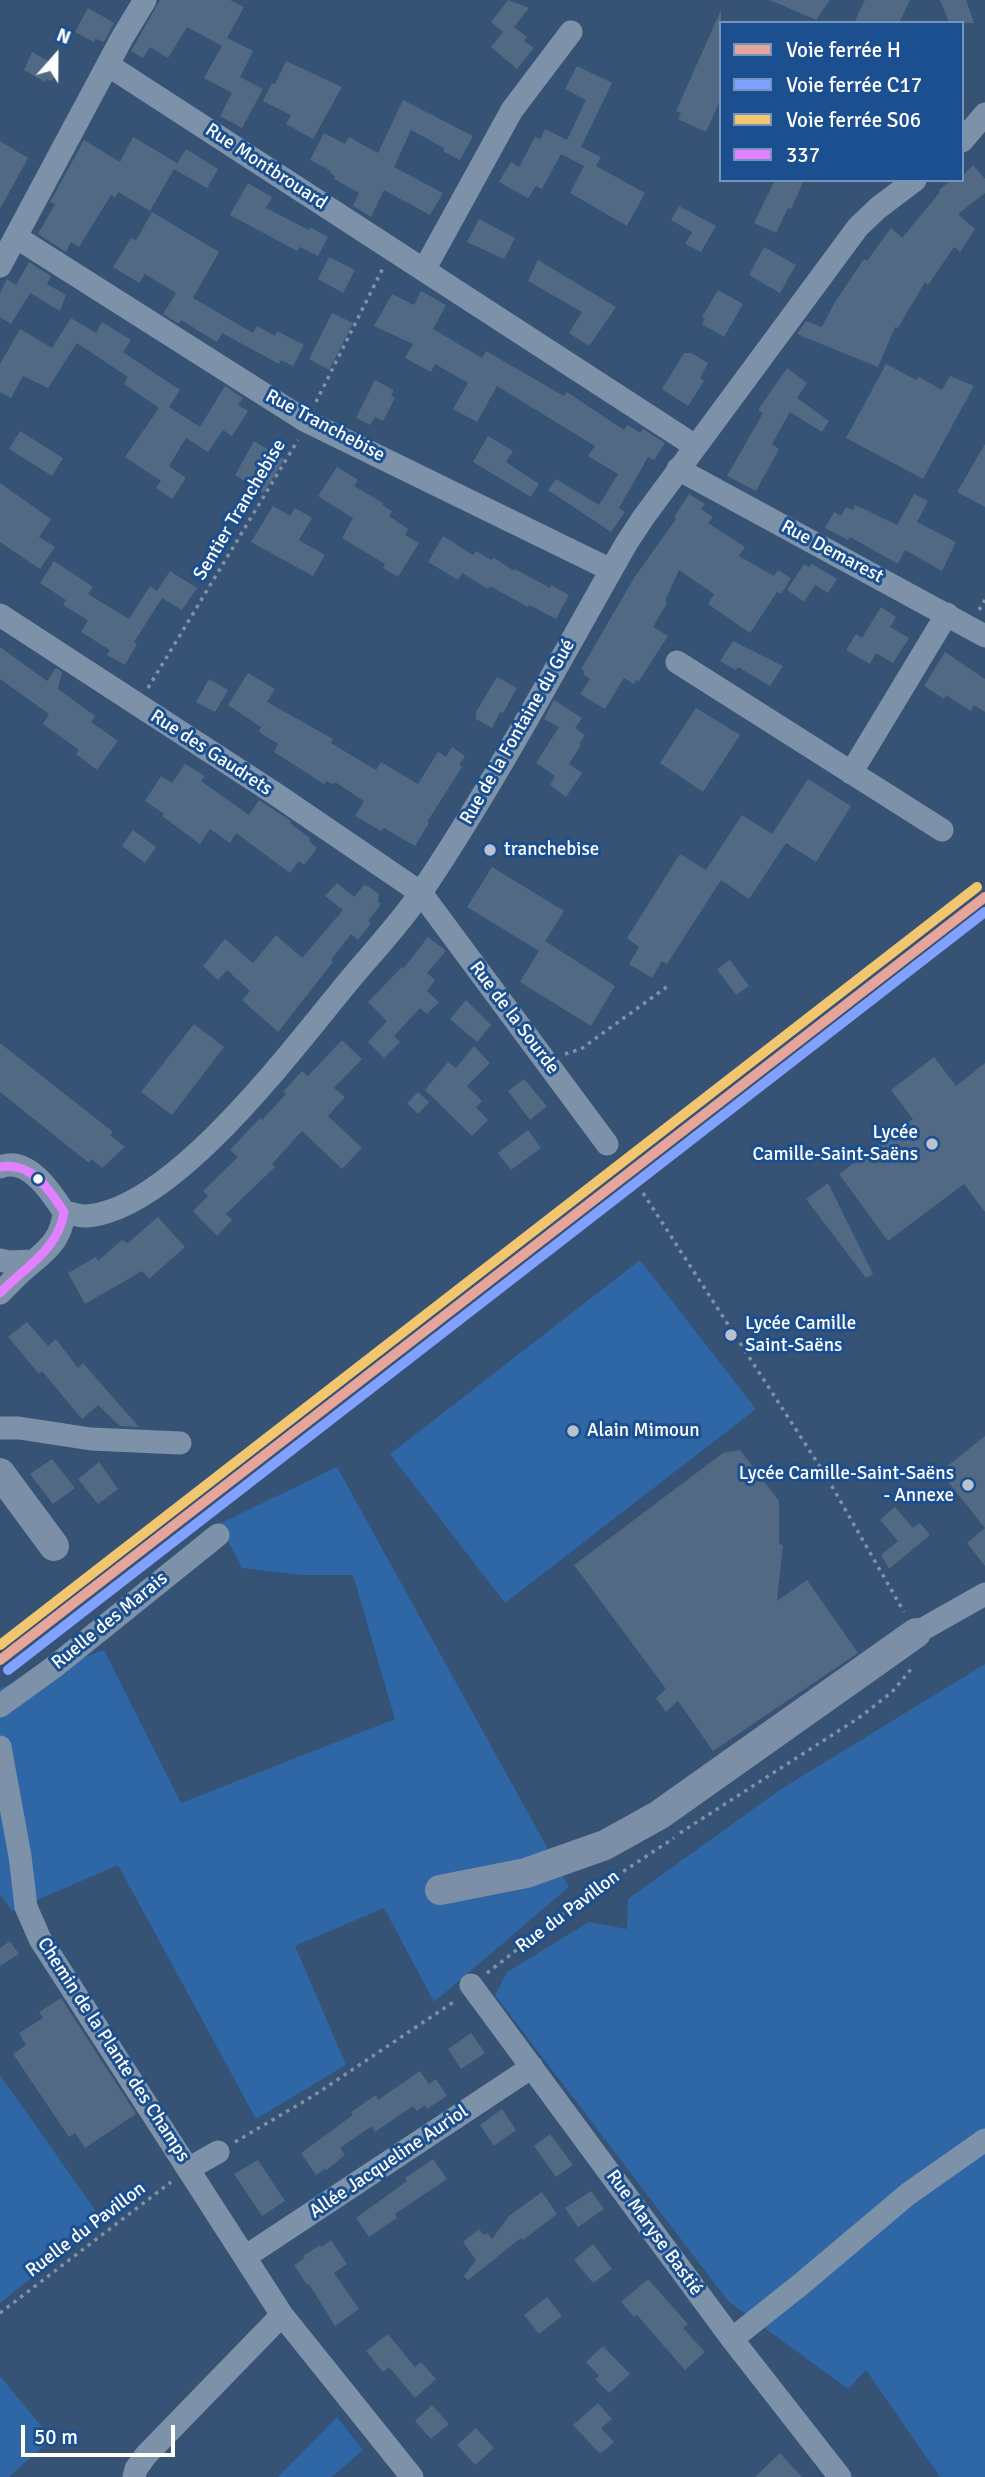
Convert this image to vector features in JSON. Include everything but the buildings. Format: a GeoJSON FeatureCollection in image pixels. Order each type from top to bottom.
{"type":"FeatureCollection","features":[{"type":"Feature","properties":{"kind":"main road"},"geometry":{"type":"LineString","coordinates":[[0,1473],[54,1546]]}},
{"type":"Feature","properties":{"kind":"main road"},"geometry":{"type":"LineString","coordinates":[[440,1890],[526,1873],[605,1845],[659,1815],[916,1633]]}},
{"type":"Feature","properties":{"kind":"street"},"geometry":{"type":"LineString","coordinates":[[0,266],[108,65],[137,2]]}},
{"type":"Feature","properties":{"kind":"street"},"geometry":{"type":"LineString","coordinates":[[424,270],[512,110],[571,32]]}},
{"type":"Feature","properties":{"kind":"street","name":"Rue Montbrouard"},"geometry":{"type":"LineString","coordinates":[[108,65],[695,446]]}},
{"type":"Feature","properties":{"kind":"street"},"geometry":{"type":"LineString","coordinates":[[964,139],[985,114]]}},
{"type":"Feature","properties":{"kind":"street","name":"Rue de la Fontaine du Gué"},"geometry":{"type":"LineString","coordinates":[[64,1212],[84,1216],[113,1210],[146,1191],[179,1168],[217,1135],[272,1076],[421,893],[498,770],[611,570],[678,469],[858,227],[877,208],[912,182]]}},
{"type":"Feature","properties":{"kind":"street","name":"Rue Tranchebise"},"geometry":{"type":"LineString","coordinates":[[16,237],[306,421],[611,570]]}},
{"type":"Feature","properties":{"kind":"street","name":"Rue Demarest"},"geometry":{"type":"LineString","coordinates":[[678,469],[985,636]]}},
{"type":"Feature","properties":{"kind":"street"},"geometry":{"type":"LineString","coordinates":[[851,772],[947,614]]}},
{"type":"Feature","properties":{"kind":"street","name":"Rue des Gaudrets"},"geometry":{"type":"LineString","coordinates":[[0,615],[277,795],[421,893]]}},
{"type":"Feature","properties":{"kind":"street"},"geometry":{"type":"LineString","coordinates":[[677,662],[942,830]]}},
{"type":"Feature","properties":{"kind":"street","name":"Rue de la Sourde"},"geometry":{"type":"LineString","coordinates":[[421,893],[607,1144]]}},
{"type":"Feature","properties":{"kind":"street"},"geometry":{"type":"LineString","coordinates":[[0,1146],[10,1167],[37,1178],[64,1212],[63,1226],[57,1240],[0,1293]]}},
{"type":"Feature","properties":{"kind":"street"},"geometry":{"type":"LineString","coordinates":[[0,1260],[34,1261]]}},
{"type":"Feature","properties":{"kind":"street"},"geometry":{"type":"LineString","coordinates":[[0,1428],[91,1438],[180,1443]]}},
{"type":"Feature","properties":{"kind":"street","name":"Ruelle des Marais"},"geometry":{"type":"LineString","coordinates":[[0,1706],[54,1667],[218,1535]]}},
{"type":"Feature","properties":{"kind":"street"},"geometry":{"type":"LineString","coordinates":[[916,1633],[985,1594]]}},
{"type":"Feature","properties":{"kind":"street","name":"Chemin de la Plante des Champs"},"geometry":{"type":"LineString","coordinates":[[0,1747],[20,1856],[26,1907],[40,1939],[282,2315],[412,2477]]}},
{"type":"Feature","properties":{"kind":"street","name":"Rue Maryse Bastié"},"geometry":{"type":"LineString","coordinates":[[471,1985],[732,2339],[840,2477]]}},
{"type":"Feature","properties":{"kind":"street","name":"Allée Jacqueline Auriol"},"geometry":{"type":"LineString","coordinates":[[245,2257],[532,2067]]}},
{"type":"Feature","properties":{"kind":"street"},"geometry":{"type":"LineString","coordinates":[[732,2339],[908,2194],[985,2140]]}},
{"type":"Feature","properties":{"kind":"street"},"geometry":{"type":"LineString","coordinates":[[188,2169],[218,2151]]}},
{"type":"Feature","properties":{"kind":"street"},"geometry":{"type":"LineString","coordinates":[[134,2477],[146,2455],[282,2315]]}},
{"type":"Feature","properties":{"kind":"path","name":"Sentier Tranchebise"},"geometry":{"type":"LineString","coordinates":[[138,705],[302,435],[306,421],[393,249]]}},
{"type":"Feature","properties":{"kind":"path"},"geometry":{"type":"LineString","coordinates":[[546,1060],[581,1049],[668,986]]}},
{"type":"Feature","properties":{"kind":"path"},"geometry":{"type":"LineString","coordinates":[[643,1193],[826,1476],[916,1633]]}},
{"type":"Feature","properties":{"kind":"path","name":"Rue du Pavillon"},"geometry":{"type":"LineString","coordinates":[[218,2151],[313,2096],[450,2005],[471,1985],[586,1896],[860,1717],[892,1692],[914,1665],[916,1633]]}},
{"type":"Feature","properties":{"kind":"path","name":"Ruelle du Pavillon"},"geometry":{"type":"LineString","coordinates":[[0,2313],[188,2169]]}},
{"type":"Feature","properties":{"kind":"shaded area","name":"Alain Mimoun"},"geometry":{"type":"Polygon","coordinates":[[[640,1260],[756,1409],[505,1603],[390,1454],[640,1260]]]}},
{"type":"Feature","properties":{"kind":"shaded area"},"geometry":{"type":"Polygon","coordinates":[[[337,1467],[569,1887],[434,2002],[384,1908],[295,1946],[346,2065],[256,2119],[118,1865],[12,1911],[0,1894],[0,1688],[104,1650],[181,1803],[395,1719],[353,1575],[300,1575],[242,1568],[219,1524],[337,1467]]]}},
{"type":"Feature","properties":{"kind":"shaded area"},"geometry":{"type":"Polygon","coordinates":[[[985,1664],[985,2477],[940,2477],[866,2370],[848,2389],[728,2301],[495,1995],[507,1972],[589,1922],[627,1929],[628,1899],[781,1789],[985,1664]]]}},
{"type":"Feature","properties":{"kind":"shaded area"},"geometry":{"type":"Polygon","coordinates":[[[0,2075],[103,2221],[0,2303],[0,2075]]]}},
{"type":"Feature","properties":{"kind":"shaded area"},"geometry":{"type":"Polygon","coordinates":[[[0,2376],[52,2439],[9,2477],[0,2477],[0,2376]]]}},
{"type":"Feature","properties":{"kind":"shaded area"},"geometry":{"type":"Polygon","coordinates":[[[337,2417],[363,2450],[332,2477],[278,2477],[337,2417]]]}},
{"type":"Feature","properties":{"kind":"rail line","name":"S06"},"geometry":{"type":"LineString","coordinates":[[0,1645],[977,887]]}},
{"type":"Feature","properties":{"kind":"rail line","name":"H"},"geometry":{"type":"LineString","coordinates":[[0,1660],[985,897]]}},
{"type":"Feature","properties":{"kind":"rail line","name":"C17"},"geometry":{"type":"LineString","coordinates":[[8,1670],[985,912]]}},
{"type":"Feature","properties":{"kind":"transit line","name":"337"},"geometry":{"type":"LineString","coordinates":[[0,1167],[11,1166],[30,1173],[52,1194],[64,1212],[61,1225],[48,1247],[0,1293]]}},
{"type":"Feature","properties":{"kind":"place","name":"tranchebise"},"geometry":{"type":"Point","coordinates":[490,850]}},
{"type":"Feature","properties":{"kind":"place","name":"Lycée Camille-Saint-Saëns"},"geometry":{"type":"Point","coordinates":[932,1144]}},
{"type":"Feature","properties":{"kind":"place","name":"Lycée Camille Saint-Saëns"},"geometry":{"type":"Point","coordinates":[731,1335]}},
{"type":"Feature","properties":{"kind":"place","name":"Alain Mimoun"},"geometry":{"type":"Point","coordinates":[573,1431]}},
{"type":"Feature","properties":{"kind":"place","name":"Lycée Camille-Saint-Saëns - Annexe"},"geometry":{"type":"Point","coordinates":[968,1485]}}]}
